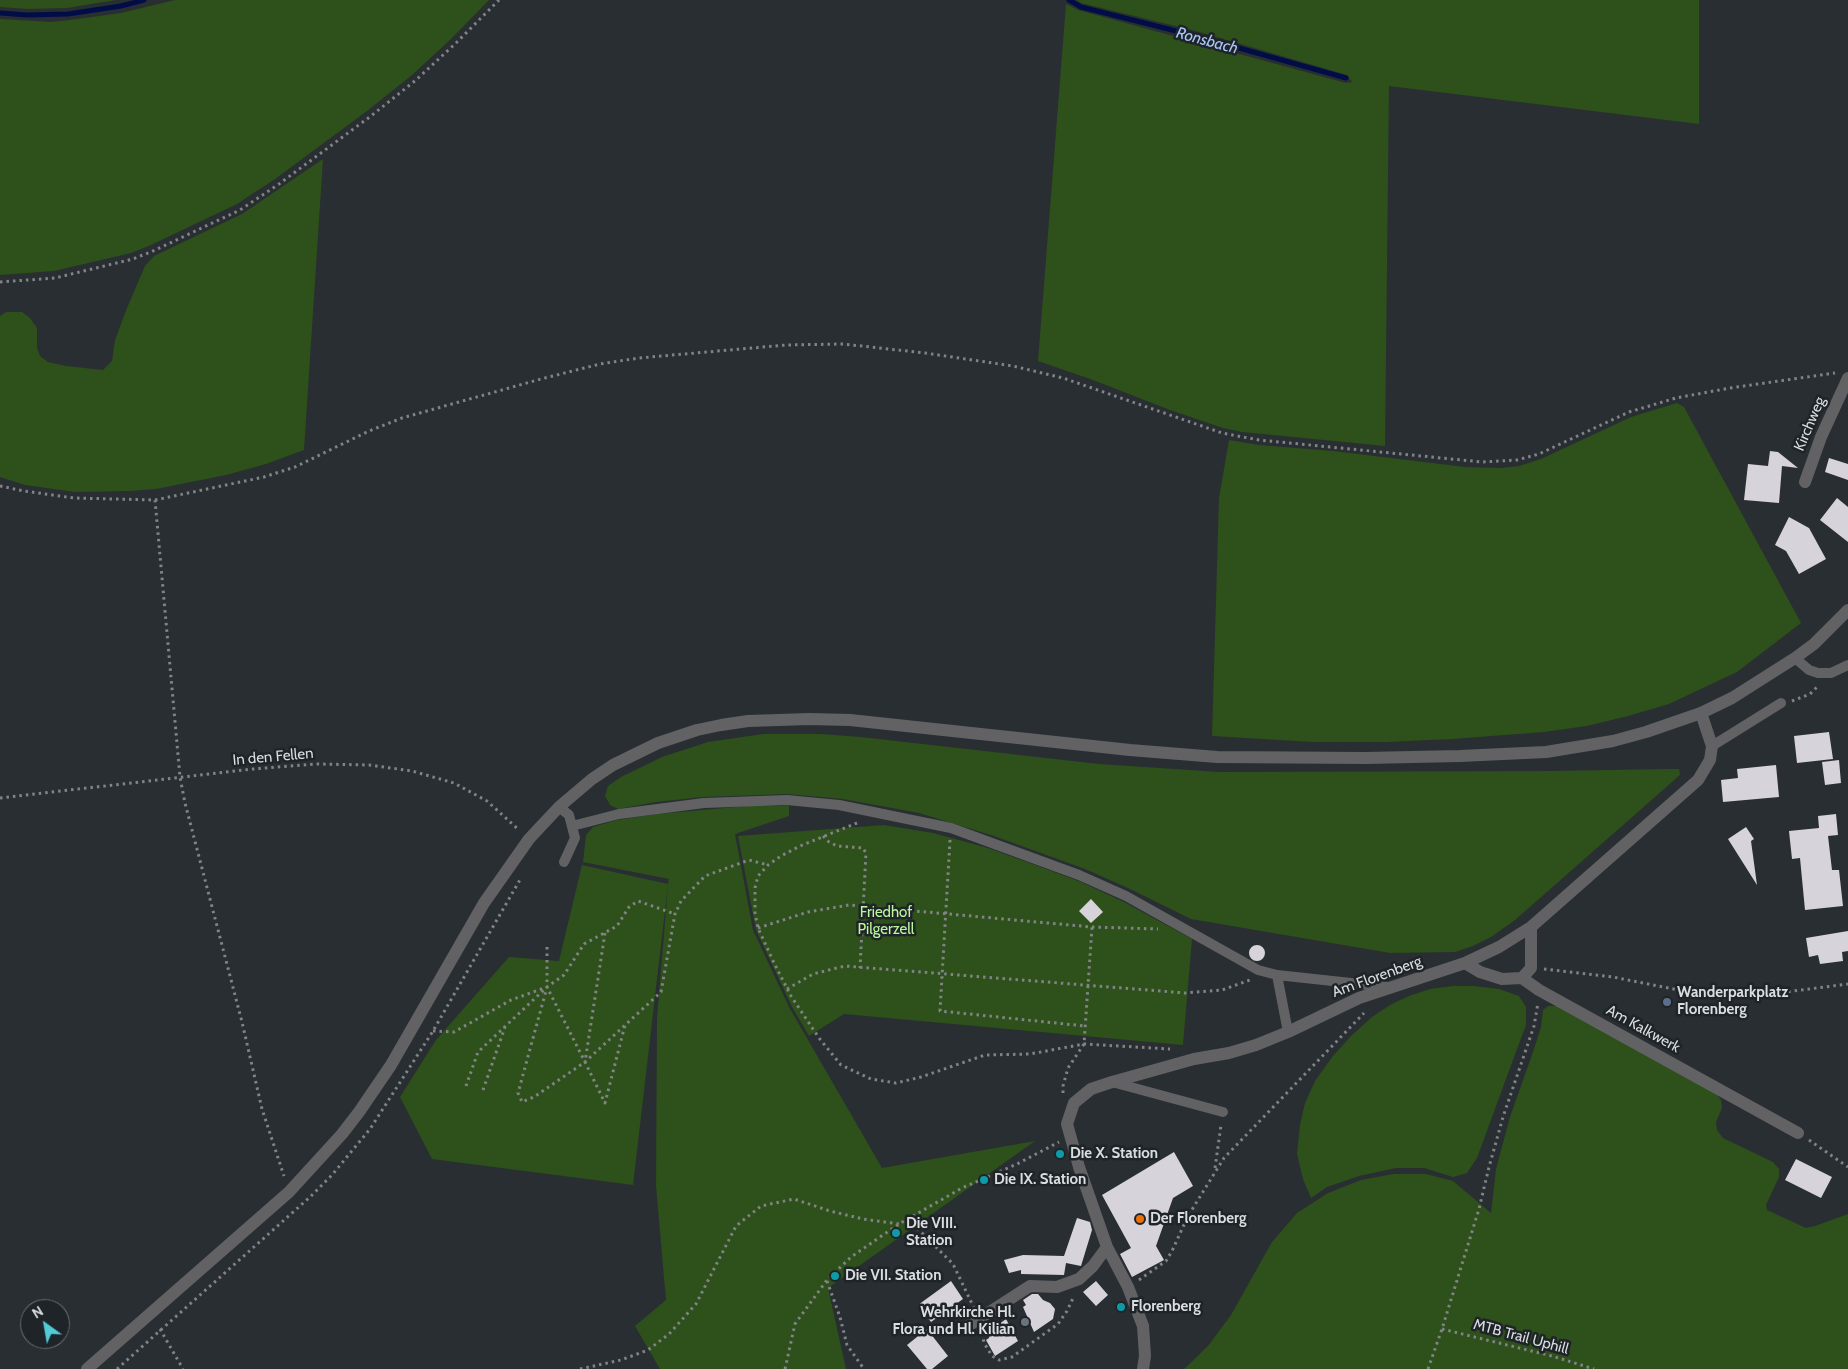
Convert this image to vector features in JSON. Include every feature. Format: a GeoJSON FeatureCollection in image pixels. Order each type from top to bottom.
{"type":"FeatureCollection","features":[{"type":"Feature","properties":{"kind":"street","name":"Kirchweg"},"geometry":{"type":"LineString","coordinates":[[1805,482],[1844,376]]}},
{"type":"Feature","properties":{"kind":"street"},"geometry":{"type":"LineString","coordinates":[[87,1369],[289,1192],[342,1134],[377,1087],[411,1032],[484,903],[529,839],[558,807],[592,779],[658,743],[697,730],[748,721],[800,719],[850,720],[1173,754],[1227,757],[1452,756],[1546,752],[1613,741],[1701,713],[1740,693],[1795,658],[1814,644],[1848,610]]}},
{"type":"Feature","properties":{"kind":"street"},"geometry":{"type":"LineString","coordinates":[[1701,713],[1712,746]]}},
{"type":"Feature","properties":{"kind":"street","name":"Am Florenberg"},"geometry":{"type":"LineString","coordinates":[[1070,1112],[1074,1103],[1090,1089],[1194,1059],[1247,1048],[1288,1032],[1359,998],[1465,963],[1499,947],[1531,927],[1698,780],[1710,760],[1712,746]]}},
{"type":"Feature","properties":{"kind":"street"},"geometry":{"type":"LineString","coordinates":[[1465,963],[1480,972],[1502,979],[1522,978],[1531,968],[1531,927]]}},
{"type":"Feature","properties":{"kind":"street","name":"Am Kalkwerk"},"geometry":{"type":"LineString","coordinates":[[1522,978],[1539,990],[1798,1133]]}},
{"type":"Feature","properties":{"kind":"street"},"geometry":{"type":"LineString","coordinates":[[1070,1112],[1067,1124],[1079,1167],[1107,1247],[1128,1287],[1143,1326],[1145,1356],[1143,1369]]}},
{"type":"Feature","properties":{"kind":"street"},"geometry":{"type":"LineString","coordinates":[[974,1323],[1030,1286],[1057,1286],[1079,1279],[1094,1266],[1107,1247]]}},
{"type":"Feature","properties":{"kind":"lane"},"geometry":{"type":"LineString","coordinates":[[1795,658],[1809,670],[1818,673],[1831,673],[1848,665]]}},
{"type":"Feature","properties":{"kind":"lane"},"geometry":{"type":"LineString","coordinates":[[1712,746],[1781,703]]}},
{"type":"Feature","properties":{"kind":"lane"},"geometry":{"type":"LineString","coordinates":[[572,826],[619,814],[704,803],[787,800],[840,805],[951,828],[1055,866],[1126,896],[1258,970],[1277,975],[1388,987]]}},
{"type":"Feature","properties":{"kind":"lane"},"geometry":{"type":"LineString","coordinates":[[558,807],[569,815],[574,838],[564,862]]}},
{"type":"Feature","properties":{"kind":"lane"},"geometry":{"type":"LineString","coordinates":[[1277,975],[1288,1032]]}},
{"type":"Feature","properties":{"kind":"lane"},"geometry":{"type":"LineString","coordinates":[[1112,1082],[1223,1112]]}},
{"type":"Feature","properties":{"kind":"path"},"geometry":{"type":"LineString","coordinates":[[0,282],[55,278],[133,259],[154,252],[240,210],[286,180],[416,80],[456,44],[499,0]]}},
{"type":"Feature","properties":{"kind":"path"},"geometry":{"type":"LineString","coordinates":[[0,486],[74,498],[155,500],[264,477],[302,464],[370,431],[402,418],[600,364],[639,358],[786,345],[843,344],[925,353],[1013,366],[1063,378],[1222,434],[1259,440],[1482,462],[1518,460],[1540,454],[1629,412],[1676,398],[1730,388],[1844,376]]}},
{"type":"Feature","properties":{"kind":"path"},"geometry":{"type":"LineString","coordinates":[[155,500],[180,777],[185,803],[242,1022],[262,1109],[289,1192]]}},
{"type":"Feature","properties":{"kind":"path"},"geometry":{"type":"LineString","coordinates":[[1781,703],[1810,694],[1819,686],[1823,673]]}},
{"type":"Feature","properties":{"kind":"path","name":"In den Fellen"},"geometry":{"type":"LineString","coordinates":[[0,798],[180,777],[317,764],[361,764],[433,776],[471,791],[487,801],[529,839]]}},
{"type":"Feature","properties":{"kind":"path"},"geometry":{"type":"LineString","coordinates":[[881,814],[800,846],[768,865],[758,876],[755,888],[755,914],[758,928],[787,989],[819,1038],[841,1065],[871,1079],[896,1083],[921,1077],[985,1055],[1030,1054],[1084,1044],[1176,1050],[1194,1059]]}},
{"type":"Feature","properties":{"kind":"path"},"geometry":{"type":"LineString","coordinates":[[951,828],[940,1010],[1085,1026]]}},
{"type":"Feature","properties":{"kind":"path"},"geometry":{"type":"LineString","coordinates":[[823,836],[837,846],[862,848],[866,853],[860,968]]}},
{"type":"Feature","properties":{"kind":"path"},"geometry":{"type":"LineString","coordinates":[[547,947],[547,987],[518,1093],[522,1102],[534,1098],[585,1062],[661,992],[675,914],[681,901],[705,876],[749,860],[768,865]]}},
{"type":"Feature","properties":{"kind":"path"},"geometry":{"type":"LineString","coordinates":[[466,1086],[478,1052],[547,987],[564,975],[584,944],[617,926],[630,907],[638,901],[675,914]]}},
{"type":"Feature","properties":{"kind":"path"},"geometry":{"type":"LineString","coordinates":[[758,928],[808,912],[849,905],[1092,927],[1159,929]]}},
{"type":"Feature","properties":{"kind":"path"},"geometry":{"type":"LineString","coordinates":[[1070,1112],[1064,1102],[1063,1086],[1068,1068],[1084,1044],[1092,927]]}},
{"type":"Feature","properties":{"kind":"path"},"geometry":{"type":"LineString","coordinates":[[585,1062],[605,933]]}},
{"type":"Feature","properties":{"kind":"path"},"geometry":{"type":"LineString","coordinates":[[787,989],[813,974],[845,966],[1185,993],[1222,990],[1253,979],[1262,970]]}},
{"type":"Feature","properties":{"kind":"path"},"geometry":{"type":"LineString","coordinates":[[1531,968],[1594,974],[1719,998],[1770,994],[1848,984]]}},
{"type":"Feature","properties":{"kind":"path"},"geometry":{"type":"LineString","coordinates":[[547,987],[605,1103],[625,1025]]}},
{"type":"Feature","properties":{"kind":"path"},"geometry":{"type":"LineString","coordinates":[[433,1032],[454,1032],[511,1000],[547,987]]}},
{"type":"Feature","properties":{"kind":"path"},"geometry":{"type":"LineString","coordinates":[[1428,1369],[1479,1210],[1503,1117],[1534,1026],[1539,990]]}},
{"type":"Feature","properties":{"kind":"path"},"geometry":{"type":"LineString","coordinates":[[1128,1287],[1166,1261],[1188,1216],[1224,1158],[1368,1008]]}},
{"type":"Feature","properties":{"kind":"path"},"geometry":{"type":"LineString","coordinates":[[483,1090],[505,1027]]}},
{"type":"Feature","properties":{"kind":"path"},"geometry":{"type":"LineString","coordinates":[[1215,1170],[1223,1112]]}},
{"type":"Feature","properties":{"kind":"path"},"geometry":{"type":"LineString","coordinates":[[1798,1133],[1848,1168]]}},
{"type":"Feature","properties":{"kind":"path"},"geometry":{"type":"LineString","coordinates":[[785,1369],[795,1324],[827,1280],[851,1258],[899,1224],[962,1188],[1017,1164],[1070,1136]]}},
{"type":"Feature","properties":{"kind":"path"},"geometry":{"type":"LineString","coordinates":[[580,1369],[621,1360],[648,1350],[668,1334],[696,1304],[736,1226],[761,1206],[794,1198],[846,1215],[899,1224]]}},
{"type":"Feature","properties":{"kind":"path"},"geometry":{"type":"LineString","coordinates":[[908,1219],[953,1264],[959,1276],[974,1323],[992,1356],[999,1360],[1012,1357],[1058,1324],[1067,1311],[1079,1279]]}},
{"type":"Feature","properties":{"kind":"path"},"geometry":{"type":"LineString","coordinates":[[827,1280],[840,1317],[847,1345],[864,1369]]}},
{"type":"Feature","properties":{"kind":"path"},"geometry":{"type":"LineString","coordinates":[[148,1316],[161,1330],[183,1369]]}},
{"type":"Feature","properties":{"kind":"path","name":"MTB Trail Uphill"},"geometry":{"type":"LineString","coordinates":[[1442,1329],[1552,1356],[1594,1369]]}},
{"type":"Feature","properties":{"kind":"green space"},"geometry":{"type":"Polygon","coordinates":[[[0,0],[116,0],[67,8],[28,9],[0,7],[0,0]]]}},
{"type":"Feature","properties":{"kind":"green space"},"geometry":{"type":"Polygon","coordinates":[[[175,0],[489,0],[412,75],[275,179],[237,204],[131,253],[54,271],[0,275],[0,19],[51,22],[70,20],[121,13],[175,0]]]}},
{"type":"Feature","properties":{"kind":"green space"},"geometry":{"type":"Polygon","coordinates":[[[1077,0],[1699,0],[1699,124],[1389,86],[1385,446],[1242,432],[1223,428],[1170,410],[1038,361],[1066,4],[1078,10],[1346,83],[1352,82],[1347,75],[1196,31],[1081,3],[1077,0]]]}},
{"type":"Feature","properties":{"kind":"green space"},"geometry":{"type":"Polygon","coordinates":[[[323,159],[304,450],[266,464],[226,475],[156,489],[75,492],[25,485],[0,477],[0,316],[6,312],[22,312],[30,318],[37,328],[37,348],[40,356],[48,362],[103,370],[112,361],[115,340],[127,308],[145,266],[154,256],[242,214],[323,159]]]}},
{"type":"Feature","properties":{"kind":"green space"},"geometry":{"type":"Polygon","coordinates":[[[1677,403],[1684,407],[1801,623],[1737,672],[1669,704],[1587,726],[1544,732],[1385,742],[1314,742],[1212,736],[1219,498],[1229,440],[1259,445],[1333,451],[1465,467],[1501,468],[1519,466],[1541,459],[1631,417],[1677,403]]]}},
{"type":"Feature","properties":{"kind":"green space"},"geometry":{"type":"Polygon","coordinates":[[[763,734],[821,734],[861,737],[1099,764],[1220,772],[1679,769],[1680,775],[1515,920],[1491,937],[1455,952],[1390,953],[1191,919],[1085,869],[994,836],[919,813],[843,799],[787,794],[703,797],[656,802],[618,809],[610,805],[605,796],[608,786],[621,777],[662,757],[708,742],[763,734]]]}},
{"type":"Feature","properties":{"kind":"green space"},"geometry":{"type":"Polygon","coordinates":[[[747,806],[789,806],[789,816],[735,834],[753,930],[789,1007],[882,1168],[1035,1141],[828,1288],[846,1369],[660,1369],[635,1326],[666,1300],[656,1186],[657,1018],[668,885],[633,1185],[432,1159],[400,1097],[436,1040],[509,957],[559,961],[582,865],[668,884],[669,879],[583,862],[586,835],[593,827],[617,820],[658,814],[747,806]]]}},
{"type":"Feature","properties":{"kind":"green space","name":"Friedhof Pilgerzell"},"geometry":{"type":"Polygon","coordinates":[[[884,825],[933,833],[988,848],[1038,866],[1081,882],[1124,902],[1192,939],[1183,1045],[844,1014],[809,1036],[792,1007],[756,930],[738,836],[884,825]]]}},
{"type":"Feature","properties":{"kind":"green space"},"geometry":{"type":"Polygon","coordinates":[[[1453,986],[1499,989],[1519,996],[1526,1007],[1526,1025],[1477,1158],[1467,1173],[1453,1177],[1424,1168],[1396,1168],[1359,1176],[1327,1187],[1311,1198],[1303,1179],[1297,1154],[1300,1125],[1305,1103],[1315,1081],[1333,1056],[1372,1017],[1390,1005],[1409,996],[1430,989],[1453,986]]]}},
{"type":"Feature","properties":{"kind":"green space"},"geometry":{"type":"Polygon","coordinates":[[[1548,1006],[1557,1006],[1716,1093],[1721,1100],[1722,1108],[1716,1122],[1717,1130],[1723,1138],[1773,1162],[1779,1169],[1779,1177],[1766,1205],[1767,1210],[1806,1228],[1848,1214],[1848,1369],[1184,1369],[1208,1346],[1231,1315],[1272,1242],[1297,1213],[1328,1193],[1361,1180],[1393,1174],[1426,1174],[1453,1181],[1491,1213],[1496,1169],[1510,1117],[1541,1027],[1543,1010],[1548,1006]]]}},
{"type":"Feature","properties":{"kind":"building"},"geometry":{"type":"Polygon","coordinates":[[[1770,451],[1778,452],[1798,468],[1782,466],[1779,503],[1744,500],[1748,464],[1768,466],[1770,451]]]}},
{"type":"Feature","properties":{"kind":"building"},"geometry":{"type":"Polygon","coordinates":[[[1829,458],[1848,464],[1848,480],[1825,472],[1829,458]]]}},
{"type":"Feature","properties":{"kind":"building"},"geometry":{"type":"Polygon","coordinates":[[[1837,498],[1848,507],[1848,542],[1820,520],[1837,498]]]}},
{"type":"Feature","properties":{"kind":"building"},"geometry":{"type":"Polygon","coordinates":[[[1789,517],[1809,528],[1826,559],[1799,574],[1786,551],[1775,545],[1789,517]]]}},
{"type":"Feature","properties":{"kind":"building"},"geometry":{"type":"Polygon","coordinates":[[[1829,732],[1833,759],[1797,763],[1794,736],[1829,732]]]}},
{"type":"Feature","properties":{"kind":"building"},"geometry":{"type":"Polygon","coordinates":[[[1839,760],[1841,783],[1825,785],[1822,762],[1839,760]]]}},
{"type":"Feature","properties":{"kind":"building"},"geometry":{"type":"Polygon","coordinates":[[[1776,765],[1779,797],[1723,802],[1721,780],[1738,778],[1737,769],[1776,765]]]}},
{"type":"Feature","properties":{"kind":"building"},"geometry":{"type":"Polygon","coordinates":[[[1836,814],[1838,835],[1828,836],[1832,870],[1839,870],[1843,906],[1805,910],[1800,858],[1792,859],[1789,831],[1819,828],[1818,816],[1836,814]]]}},
{"type":"Feature","properties":{"kind":"building"},"geometry":{"type":"Polygon","coordinates":[[[1746,827],[1754,839],[1751,841],[1757,885],[1728,839],[1746,827]]]}},
{"type":"Feature","properties":{"kind":"building"},"geometry":{"type":"Polygon","coordinates":[[[1091,899],[1103,912],[1091,923],[1079,911],[1091,899]]]}},
{"type":"Feature","properties":{"kind":"building"},"geometry":{"type":"Polygon","coordinates":[[[1848,931],[1848,951],[1842,952],[1843,961],[1820,964],[1818,955],[1809,957],[1806,938],[1848,931]]]}},
{"type":"Feature","properties":{"kind":"building"},"geometry":{"type":"Polygon","coordinates":[[[1257,945],[1263,947],[1265,953],[1263,959],[1257,961],[1251,959],[1249,953],[1251,947],[1257,945]]]}},
{"type":"Feature","properties":{"kind":"building","name":"Der Florenberg"},"geometry":{"type":"Polygon","coordinates":[[[1174,1152],[1193,1186],[1173,1198],[1156,1246],[1164,1260],[1132,1277],[1120,1254],[1131,1248],[1102,1195],[1174,1152]]]}},
{"type":"Feature","properties":{"kind":"building"},"geometry":{"type":"Polygon","coordinates":[[[1796,1159],[1832,1177],[1821,1198],[1785,1180],[1796,1159]]]}},
{"type":"Feature","properties":{"kind":"building"},"geometry":{"type":"Polygon","coordinates":[[[1077,1218],[1090,1222],[1092,1230],[1081,1266],[1066,1263],[1064,1275],[1021,1274],[1021,1270],[1009,1273],[1004,1260],[1023,1255],[1064,1256],[1077,1218]]]}},
{"type":"Feature","properties":{"kind":"building"},"geometry":{"type":"Polygon","coordinates":[[[951,1281],[963,1299],[931,1322],[918,1305],[951,1281]]]}},
{"type":"Feature","properties":{"kind":"building"},"geometry":{"type":"Polygon","coordinates":[[[1096,1281],[1108,1295],[1096,1306],[1083,1292],[1096,1281]]]}},
{"type":"Feature","properties":{"kind":"building"},"geometry":{"type":"Polygon","coordinates":[[[1032,1294],[1038,1294],[1055,1309],[1053,1319],[1034,1332],[1023,1307],[1026,1305],[1023,1300],[1032,1294]]]}},
{"type":"Feature","properties":{"kind":"building"},"geometry":{"type":"Polygon","coordinates":[[[1006,1319],[1018,1341],[995,1356],[986,1340],[989,1338],[991,1330],[1006,1319]]]}},
{"type":"Feature","properties":{"kind":"building"},"geometry":{"type":"Polygon","coordinates":[[[927,1329],[948,1356],[932,1369],[927,1369],[907,1345],[927,1329]]]}},
{"type":"Feature","properties":{"kind":"waterway","name":"Ronsbach"},"geometry":{"type":"LineString","coordinates":[[0,13],[27,15],[68,14],[121,6],[144,0]]}},
{"type":"Feature","properties":{"kind":"waterway","name":"Ronsbach"},"geometry":{"type":"LineString","coordinates":[[1069,0],[1081,7],[1196,36],[1346,78]]}},
{"type":"Feature","properties":{"kind":"place","name":"Wanderparkplatz Florenberg"},"geometry":{"type":"Point","coordinates":[1667,1002]}},
{"type":"Feature","properties":{"kind":"place","name":"Die X. Station"},"geometry":{"type":"Point","coordinates":[1060,1154]}},
{"type":"Feature","properties":{"kind":"place","name":"Die IX. Station"},"geometry":{"type":"Point","coordinates":[984,1180]}},
{"type":"Feature","properties":{"kind":"place","name":"Der Florenberg"},"geometry":{"type":"Point","coordinates":[1140,1219]}},
{"type":"Feature","properties":{"kind":"place","name":"Die VIII. Station"},"geometry":{"type":"Point","coordinates":[896,1233]}},
{"type":"Feature","properties":{"kind":"place","name":"Die VII. Station"},"geometry":{"type":"Point","coordinates":[835,1276]}},
{"type":"Feature","properties":{"kind":"place","name":"Florenberg"},"geometry":{"type":"Point","coordinates":[1121,1307]}},
{"type":"Feature","properties":{"kind":"place","name":"Wehrkirche Hl. Flora und Hl. Kilian"},"geometry":{"type":"Point","coordinates":[1025,1322]}}]}
